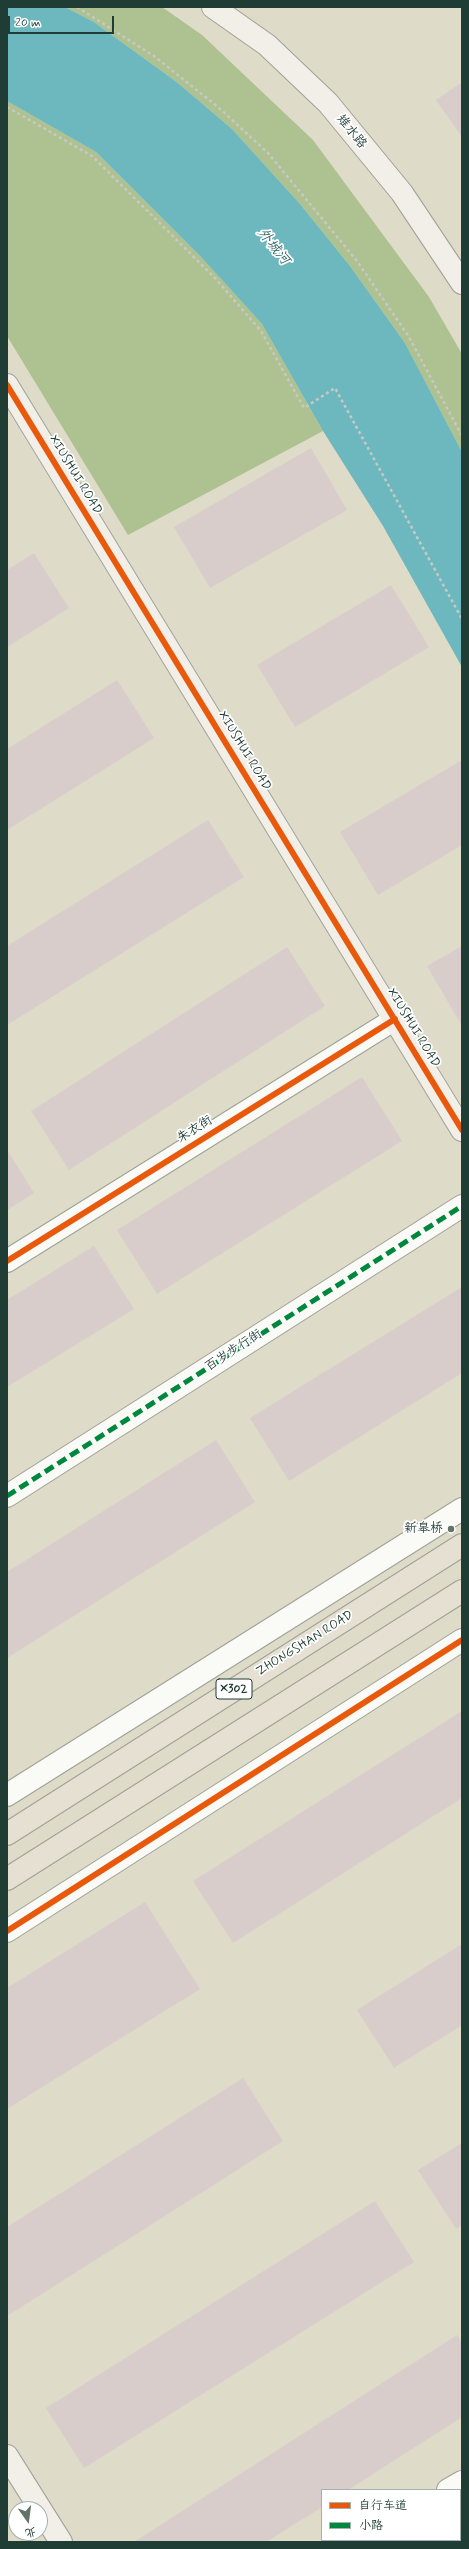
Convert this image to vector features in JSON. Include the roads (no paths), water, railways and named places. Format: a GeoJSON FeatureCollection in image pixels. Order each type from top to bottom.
{"type":"FeatureCollection","features":[{"type":"Feature","properties":{"kind":"main road","name":"ZHONGSHAN ROAD"},"geometry":{"type":"LineString","coordinates":[[7,1834],[462,1545]]}},
{"type":"Feature","properties":{"kind":"main road"},"geometry":{"type":"LineString","coordinates":[[7,1879],[462,1591]]}},
{"type":"Feature","properties":{"kind":"street","name":"雉水路"},"geometry":{"type":"LineString","coordinates":[[213,7],[267,45],[328,103],[402,194],[462,283]]}},
{"type":"Feature","properties":{"kind":"street","name":"XIUSHUI ROAD"},"geometry":{"type":"LineString","coordinates":[[7,385],[462,1130]]}},
{"type":"Feature","properties":{"kind":"street","name":"朱衣街"},"geometry":{"type":"LineString","coordinates":[[7,1261],[395,1019]]}},
{"type":"Feature","properties":{"kind":"street","name":"百岁步行街"},"geometry":{"type":"LineString","coordinates":[[7,1496],[462,1206]]}},
{"type":"Feature","properties":{"kind":"street"},"geometry":{"type":"LineString","coordinates":[[7,1795],[462,1509]]}},
{"type":"Feature","properties":{"kind":"street"},"geometry":{"type":"LineString","coordinates":[[7,1931],[462,1640]]}},
{"type":"Feature","properties":{"kind":"street"},"geometry":{"type":"LineString","coordinates":[[7,2456],[61,2542]]}},
{"type":"Feature","properties":{"kind":"street"},"geometry":{"type":"LineString","coordinates":[[450,2489],[462,2482]]}},
{"type":"Feature","properties":{"kind":"water","name":"外城河"},"geometry":{"type":"Polygon","coordinates":[[[7,7],[65,7],[94,22],[178,83],[232,129],[300,204],[350,266],[405,343],[462,452],[462,667],[383,526],[323,431],[262,324],[201,257],[96,152],[7,101],[7,7]]]}},
{"type":"Feature","properties":{"kind":"place","name":"新皋桥"},"geometry":{"type":"Point","coordinates":[451,1529]}}]}
